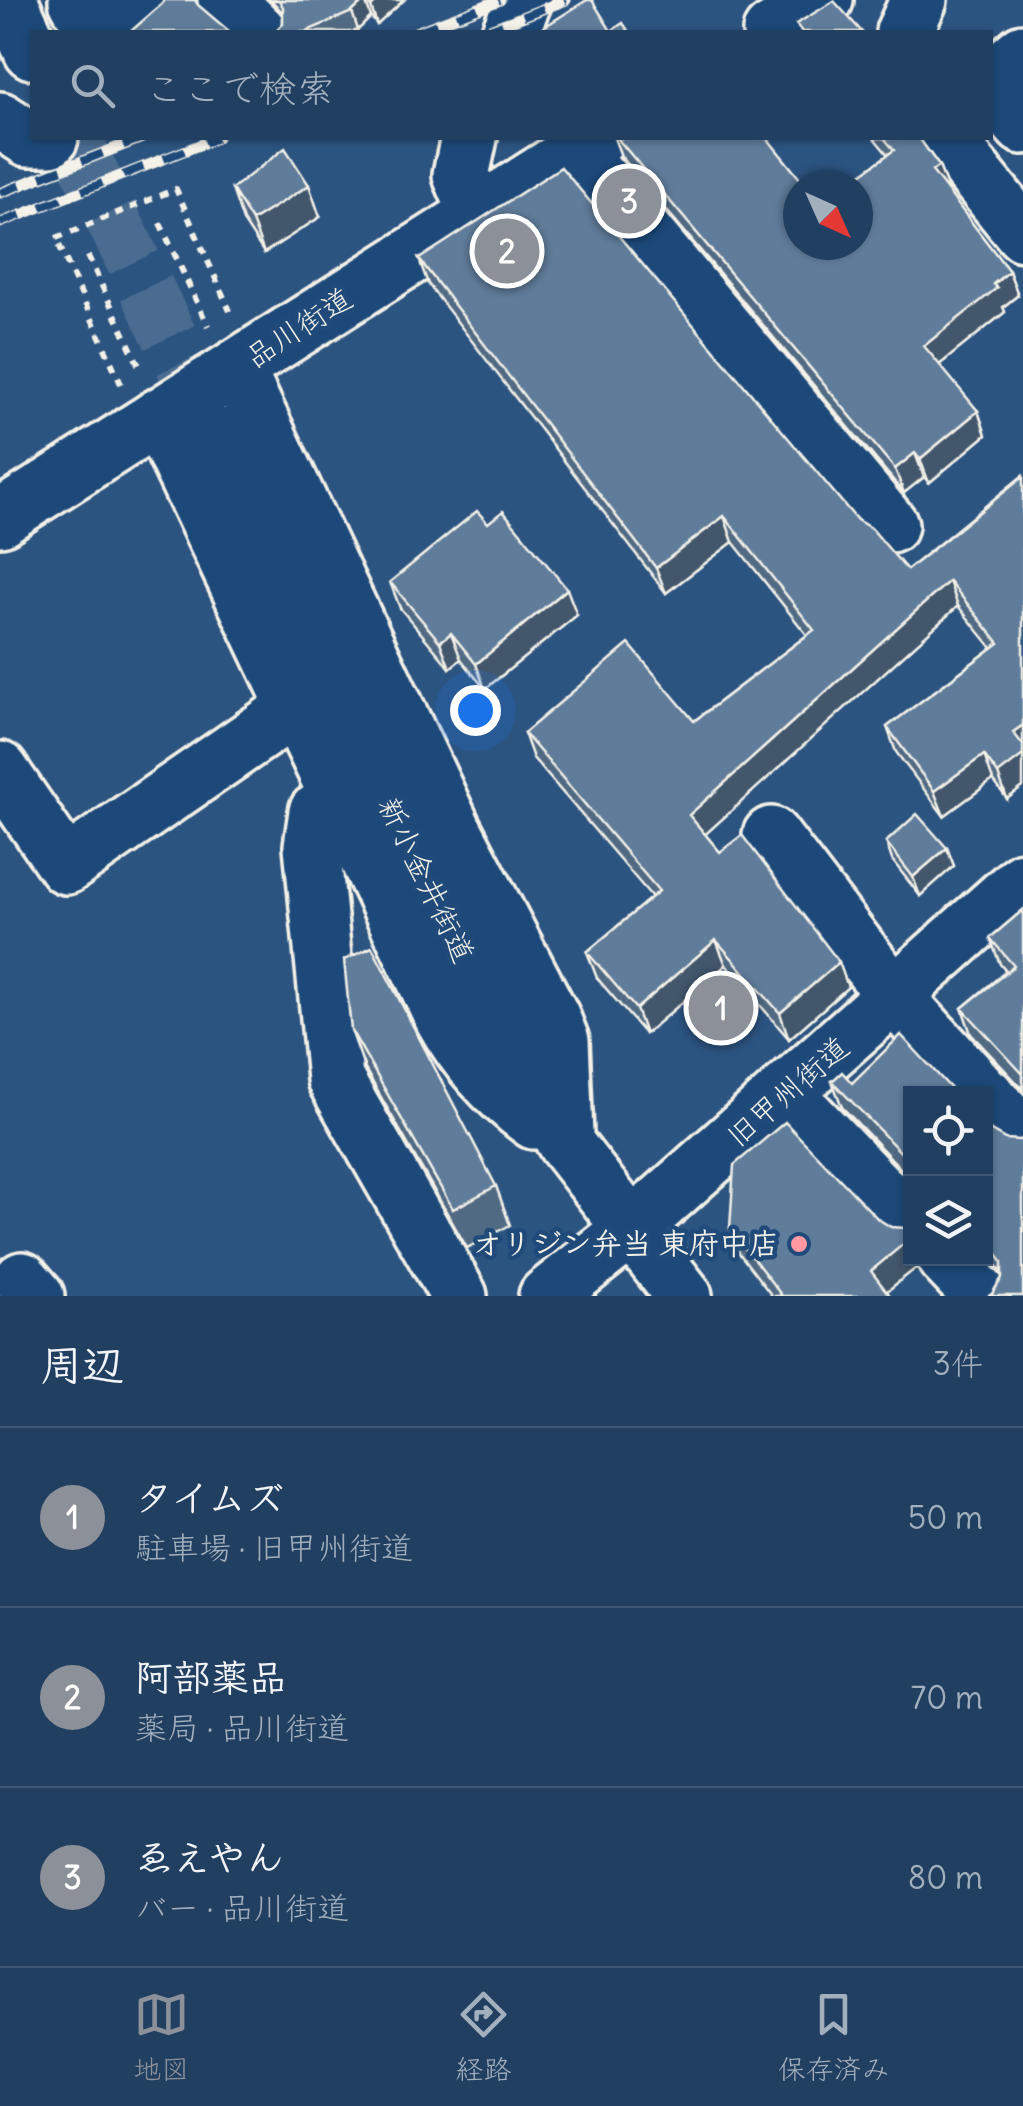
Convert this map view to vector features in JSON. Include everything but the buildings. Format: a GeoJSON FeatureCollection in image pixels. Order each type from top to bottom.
{"type":"FeatureCollection","features":[{"type":"Feature","properties":{"kind":"main road"},"geometry":{"type":"LineString","coordinates":[[9,0],[30,47]]}},
{"type":"Feature","properties":{"kind":"main road"},"geometry":{"type":"LineString","coordinates":[[77,0],[94,30]]}},
{"type":"Feature","properties":{"kind":"main road"},"geometry":{"type":"LineString","coordinates":[[115,30],[146,0]]}},
{"type":"Feature","properties":{"kind":"main road"},"geometry":{"type":"LineString","coordinates":[[226,0],[258,30]]}},
{"type":"Feature","properties":{"kind":"main road"},"geometry":{"type":"LineString","coordinates":[[262,30],[292,0]]}},
{"type":"Feature","properties":{"kind":"main road"},"geometry":{"type":"LineString","coordinates":[[511,30],[524,0]]}},
{"type":"Feature","properties":{"kind":"main road"},"geometry":{"type":"LineString","coordinates":[[773,30],[825,0]]}},
{"type":"Feature","properties":{"kind":"main road"},"geometry":{"type":"LineString","coordinates":[[905,30],[918,0]]}},
{"type":"Feature","properties":{"kind":"main road"},"geometry":{"type":"LineString","coordinates":[[993,78],[1023,52]]}},
{"type":"Feature","properties":{"kind":"main road"},"geometry":{"type":"LineString","coordinates":[[993,91],[1023,126]]}},
{"type":"Feature","properties":{"kind":"main road"},"geometry":{"type":"LineString","coordinates":[[0,120],[30,138]]}},
{"type":"Feature","properties":{"kind":"main road"},"geometry":{"type":"LineString","coordinates":[[469,140],[461,175],[478,214]]}},
{"type":"Feature","properties":{"kind":"main road"},"geometry":{"type":"LineString","coordinates":[[948,140],[1015,206]]}},
{"type":"Feature","properties":{"kind":"main road"},"geometry":{"type":"LineString","coordinates":[[587,144],[890,525]]}},
{"type":"Feature","properties":{"kind":"main road","name":"品川街道"},"geometry":{"type":"LineString","coordinates":[[0,518],[147,407],[233,353],[478,214],[587,144]]}},
{"type":"Feature","properties":{"kind":"main road"},"geometry":{"type":"LineString","coordinates":[[233,353],[453,829],[552,1018],[561,1041],[565,1143]]}},
{"type":"Feature","properties":{"kind":"main road"},"geometry":{"type":"LineString","coordinates":[[147,407],[464,1056],[510,1103],[565,1143]]}},
{"type":"Feature","properties":{"kind":"main road","name":"新小金井街道"},"geometry":{"type":"LineString","coordinates":[[217,435],[459,949],[565,1143],[629,1231],[684,1296]]}},
{"type":"Feature","properties":{"kind":"main road"},"geometry":{"type":"LineString","coordinates":[[0,770],[66,866],[294,708]]}},
{"type":"Feature","properties":{"kind":"main road"},"geometry":{"type":"LineString","coordinates":[[337,801],[317,812],[312,846],[335,1079],[459,1296]]}},
{"type":"Feature","properties":{"kind":"main road"},"geometry":{"type":"LineString","coordinates":[[771,835],[895,997],[978,1086]]}},
{"type":"Feature","properties":{"kind":"main road","name":"旧甲州街道"},"geometry":{"type":"LineString","coordinates":[[548,1296],[786,1094],[1023,880]]}},
{"type":"Feature","properties":{"kind":"main road"},"geometry":{"type":"LineString","coordinates":[[786,1094],[903,1216]]}},
{"type":"Feature","properties":{"kind":"main road"},"geometry":{"type":"LineString","coordinates":[[993,1103],[1023,1136]]}},
{"type":"Feature","properties":{"kind":"main road"},"geometry":{"type":"LineString","coordinates":[[953,1266],[981,1296]]}},
{"type":"Feature","properties":{"kind":"path"},"geometry":{"type":"LineString","coordinates":[[147,407],[56,238],[176,190],[233,353]]}},
{"type":"Feature","properties":{"kind":"path"},"geometry":{"type":"LineString","coordinates":[[160,223],[233,353]]}},
{"type":"Feature","properties":{"kind":"path"},"geometry":{"type":"LineString","coordinates":[[88,256],[147,407]]}},
{"type":"Feature","properties":{"kind":"tunnel"},"geometry":{"type":"LineString","coordinates":[[75,140],[217,435]]}},
{"type":"Feature","properties":{"kind":"railway"},"geometry":{"type":"LineString","coordinates":[[421,30],[500,0]]}},
{"type":"Feature","properties":{"kind":"railway"},"geometry":{"type":"LineString","coordinates":[[487,30],[566,0]]}},
{"type":"Feature","properties":{"kind":"railway"},"geometry":{"type":"LineString","coordinates":[[0,193],[137,140]]}},
{"type":"Feature","properties":{"kind":"railway"},"geometry":{"type":"LineString","coordinates":[[0,223],[212,140]]}},
{"type":"Feature","properties":{"kind":"place","name":"ゑえやん"},"geometry":{"type":"Point","coordinates":[629,201]}},
{"type":"Feature","properties":{"kind":"place","name":"阿部薬品"},"geometry":{"type":"Point","coordinates":[507,251]}},
{"type":"Feature","properties":{"kind":"place","name":"タイムズ"},"geometry":{"type":"Point","coordinates":[721,1008]}},
{"type":"Feature","properties":{"kind":"place","name":"オリジン弁当 東府中店"},"geometry":{"type":"Point","coordinates":[799,1244]}}]}
